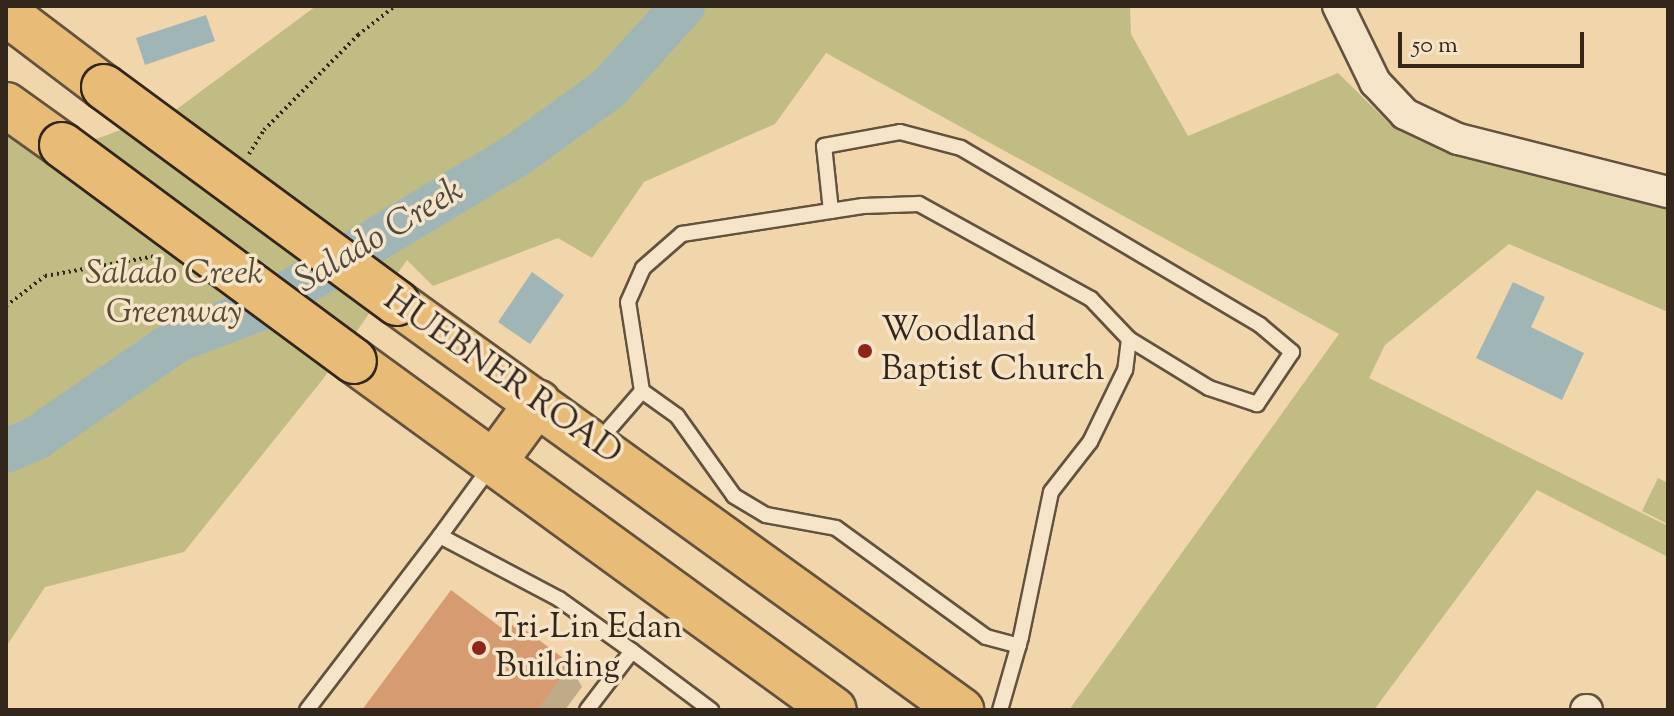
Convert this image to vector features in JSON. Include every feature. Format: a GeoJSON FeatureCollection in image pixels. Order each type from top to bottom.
{"type":"FeatureCollection","features":[{"type":"Feature","properties":{"kind":"main road","name":"HUEBNER ROAD"},"geometry":{"type":"LineString","coordinates":[[6,13],[397,303],[597,444],[961,710]]}},
{"type":"Feature","properties":{"kind":"main road"},"geometry":{"type":"LineString","coordinates":[[6,105],[834,710]]}},
{"type":"Feature","properties":{"kind":"main road"},"geometry":{"type":"LineString","coordinates":[[494,462],[538,402]]}},
{"type":"Feature","properties":{"kind":"street"},"geometry":{"type":"LineString","coordinates":[[1338,6],[1375,82],[1405,114],[1458,139],[1668,192]]}},
{"type":"Feature","properties":{"kind":"lane"},"geometry":{"type":"LineString","coordinates":[[831,211],[824,146],[900,132],[961,148],[1260,325],[1292,352],[1257,404],[1209,388],[1129,339],[1091,299],[919,204],[831,211],[682,234],[643,268],[628,302],[642,391],[677,416],[734,496],[766,515],[836,528],[986,637],[1019,646]]}},
{"type":"Feature","properties":{"kind":"lane"},"geometry":{"type":"LineString","coordinates":[[1000,710],[1019,646],[1051,492],[1090,442],[1125,370],[1129,339]]}},
{"type":"Feature","properties":{"kind":"lane"},"geometry":{"type":"LineString","coordinates":[[597,444],[642,391]]}},
{"type":"Feature","properties":{"kind":"lane"},"geometry":{"type":"LineString","coordinates":[[307,710],[494,462]]}},
{"type":"Feature","properties":{"kind":"lane"},"geometry":{"type":"LineString","coordinates":[[440,536],[559,599],[711,710]]}},
{"type":"Feature","properties":{"kind":"lane"},"geometry":{"type":"LineString","coordinates":[[587,710],[632,651]]}},
{"type":"Feature","properties":{"kind":"green space","name":"Salado Creek Greenway"},"geometry":{"type":"Polygon","coordinates":[[[316,6],[1130,6],[1131,34],[1188,136],[1338,73],[1389,123],[1459,148],[1668,201],[1668,312],[1509,244],[1385,345],[1369,378],[1668,526],[1668,557],[1537,490],[1374,710],[1069,710],[1339,334],[826,53],[775,124],[644,182],[592,258],[558,238],[433,286],[407,260],[323,379],[184,552],[45,587],[6,647],[6,132],[45,158],[177,109],[316,6]]]}},
{"type":"Feature","properties":{"kind":"green space"},"geometry":{"type":"Polygon","coordinates":[[[1658,478],[1668,483],[1668,524],[1642,511],[1658,478]]]}},
{"type":"Feature","properties":{"kind":"shaded area"},"geometry":{"type":"Polygon","coordinates":[[[206,15],[215,41],[145,65],[136,38],[206,15]]]}},
{"type":"Feature","properties":{"kind":"shaded area"},"geometry":{"type":"Polygon","coordinates":[[[532,272],[564,295],[530,344],[498,322],[532,272]]]}},
{"type":"Feature","properties":{"kind":"shaded area"},"geometry":{"type":"Polygon","coordinates":[[[1513,282],[1545,297],[1531,327],[1584,353],[1562,400],[1476,358],[1513,282]]]}},
{"type":"Feature","properties":{"kind":"building","name":"Tri-Lin Edan Building"},"geometry":{"type":"Polygon","coordinates":[[[451,590],[507,632],[515,622],[571,664],[537,710],[362,710],[451,590]]]}},
{"type":"Feature","properties":{"kind":"waterway","name":"Salado Creek"},"geometry":{"type":"LineString","coordinates":[[6,451],[36,438],[178,340],[262,308],[517,155],[608,89],[683,6]]}},
{"type":"Feature","properties":{"kind":"place","name":"Woodland Baptist Church"},"geometry":{"type":"Point","coordinates":[865,351]}},
{"type":"Feature","properties":{"kind":"place","name":"Tri-Lin Edan Building"},"geometry":{"type":"Point","coordinates":[479,648]}}]}
